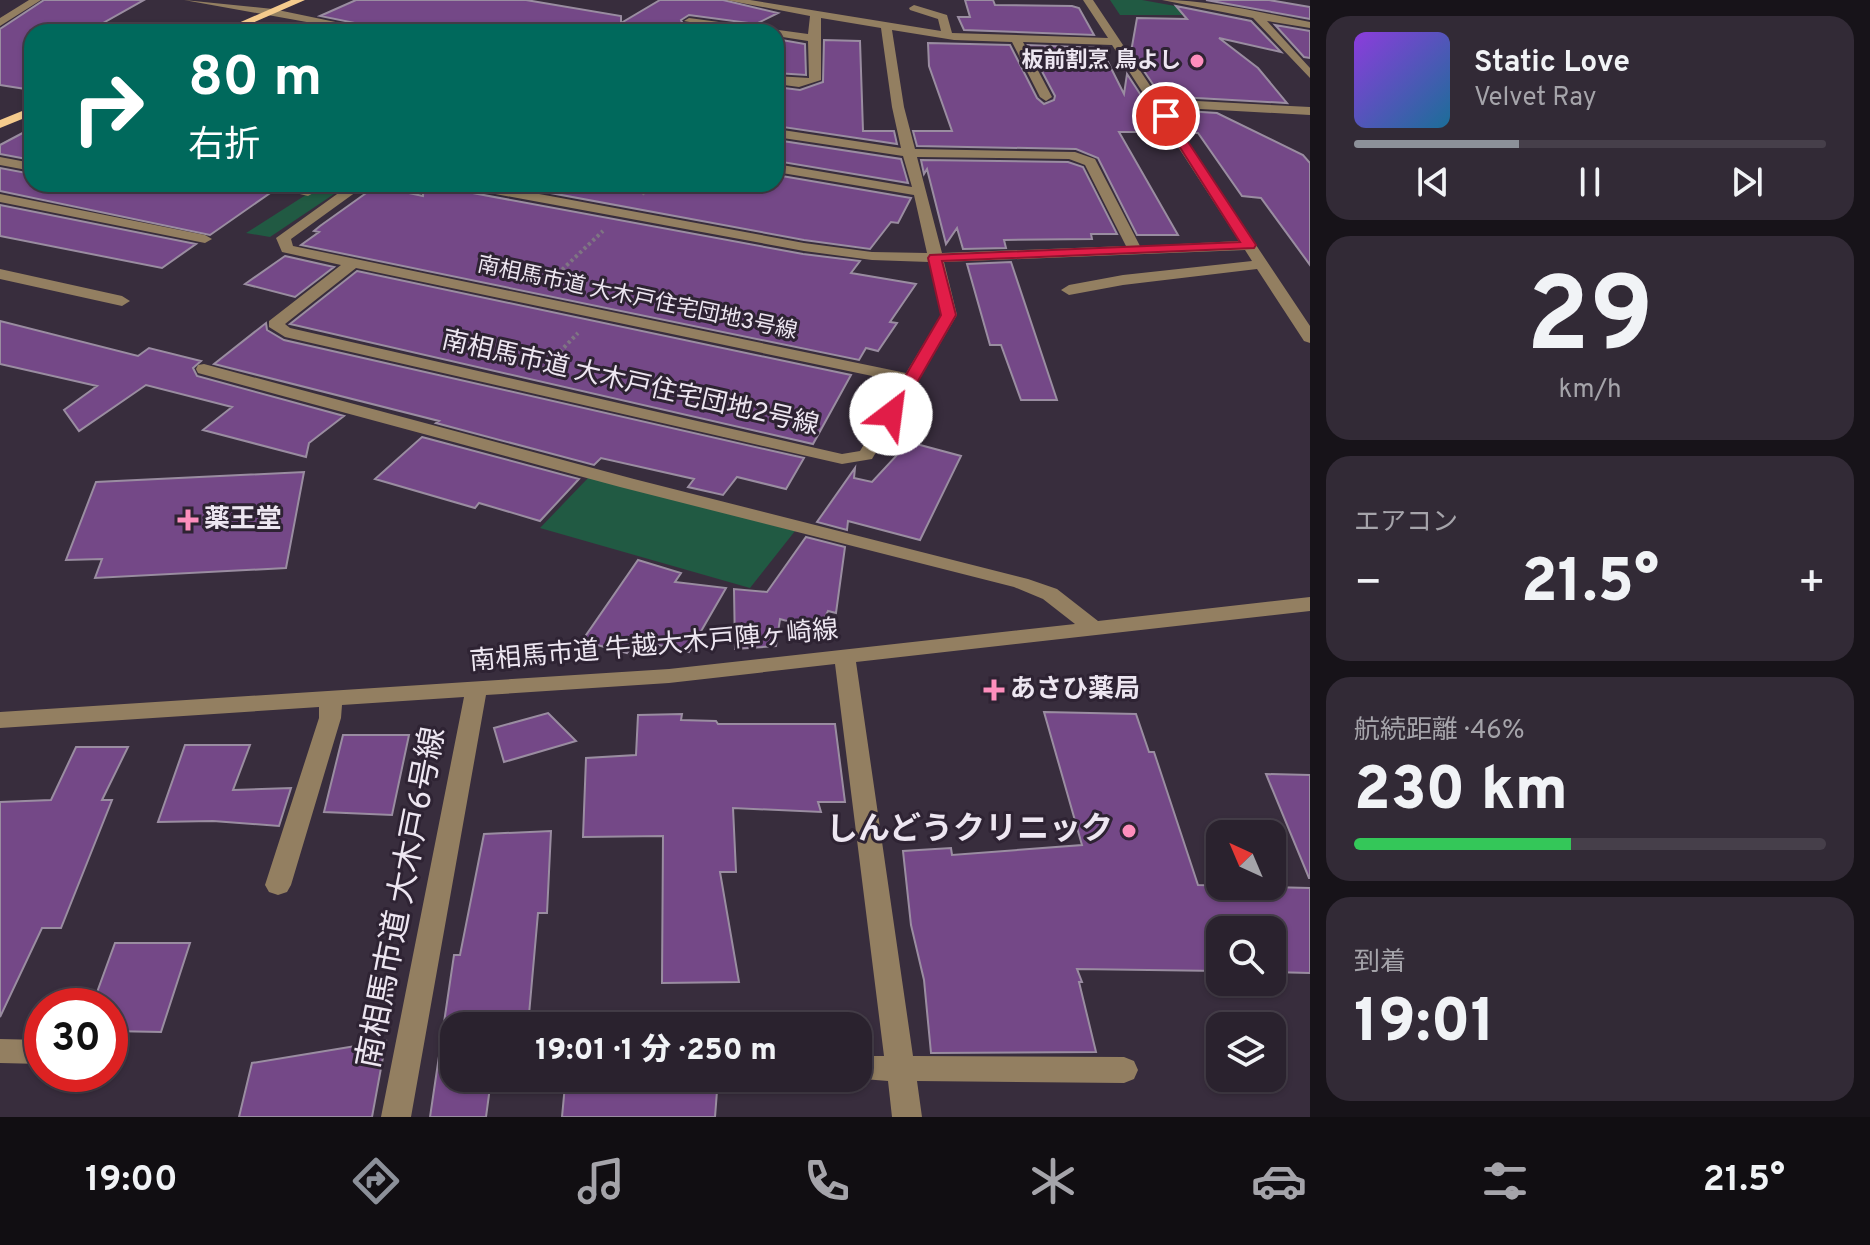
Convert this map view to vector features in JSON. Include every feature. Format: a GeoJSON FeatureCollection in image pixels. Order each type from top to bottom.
{"type":"FeatureCollection","features":[{"type":"Feature","properties":{"kind":"main road"},"geometry":{"type":"LineString","coordinates":[[242,24],[300,0]]}},
{"type":"Feature","properties":{"kind":"main road"},"geometry":{"type":"LineString","coordinates":[[0,124],[24,114]]}},
{"type":"Feature","properties":{"kind":"street"},"geometry":{"type":"LineString","coordinates":[[0,23],[36,0]]}},
{"type":"Feature","properties":{"kind":"street"},"geometry":{"type":"LineString","coordinates":[[189,0],[336,24]]}},
{"type":"Feature","properties":{"kind":"street"},"geometry":{"type":"LineString","coordinates":[[731,0],[947,36],[1116,42]]}},
{"type":"Feature","properties":{"kind":"street"},"geometry":{"type":"LineString","coordinates":[[1088,0],[1310,338]]}},
{"type":"Feature","properties":{"kind":"street"},"geometry":{"type":"LineString","coordinates":[[1167,0],[1310,25]]}},
{"type":"Feature","properties":{"kind":"street"},"geometry":{"type":"LineString","coordinates":[[1243,0],[1306,65],[1310,75]]}},
{"type":"Feature","properties":{"kind":"street"},"geometry":{"type":"LineString","coordinates":[[914,8],[943,17],[947,36]]}},
{"type":"Feature","properties":{"kind":"street"},"geometry":{"type":"LineString","coordinates":[[784,81],[799,83],[815,80],[813,38],[816,14]]}},
{"type":"Feature","properties":{"kind":"street"},"geometry":{"type":"LineString","coordinates":[[689,21],[711,24]]}},
{"type":"Feature","properties":{"kind":"street","name":"南相馬市道 大木戸住宅団地2号線"},"geometry":{"type":"LineString","coordinates":[[354,262],[275,324],[285,332],[842,459],[866,455],[949,315],[898,107],[886,26]]}},
{"type":"Feature","properties":{"kind":"street"},"geometry":{"type":"LineString","coordinates":[[784,34],[813,38]]}},
{"type":"Feature","properties":{"kind":"street"},"geometry":{"type":"LineString","coordinates":[[1016,40],[1046,97]]}},
{"type":"Feature","properties":{"kind":"street"},"geometry":{"type":"LineString","coordinates":[[1157,103],[1310,111]]}},
{"type":"Feature","properties":{"kind":"street"},"geometry":{"type":"LineString","coordinates":[[784,134],[909,153],[1070,155],[1090,162],[1135,250]]}},
{"type":"Feature","properties":{"kind":"street"},"geometry":{"type":"LineString","coordinates":[[0,161],[24,166]]}},
{"type":"Feature","properties":{"kind":"street"},"geometry":{"type":"LineString","coordinates":[[784,169],[920,192]]}},
{"type":"Feature","properties":{"kind":"street"},"geometry":{"type":"LineString","coordinates":[[349,192],[283,238],[287,249],[354,262]]}},
{"type":"Feature","properties":{"kind":"street"},"geometry":{"type":"LineString","coordinates":[[507,192],[829,251],[935,258],[1249,245]]}},
{"type":"Feature","properties":{"kind":"street"},"geometry":{"type":"LineString","coordinates":[[0,198],[205,239]]}},
{"type":"Feature","properties":{"kind":"street","name":"南相馬市道 大木戸住宅団地3号線"},"geometry":{"type":"LineString","coordinates":[[354,262],[912,379]]}},
{"type":"Feature","properties":{"kind":"street"},"geometry":{"type":"LineString","coordinates":[[1069,290],[1123,280],[1262,264]]}},
{"type":"Feature","properties":{"kind":"street"},"geometry":{"type":"LineString","coordinates":[[0,274],[122,301]]}},
{"type":"Feature","properties":{"kind":"street"},"geometry":{"type":"LineString","coordinates":[[204,369],[627,483],[1021,583],[1050,594],[1095,629]]}},
{"type":"Feature","properties":{"kind":"street","name":"南相馬市道 牛越大木戸陣ヶ崎線"},"geometry":{"type":"LineString","coordinates":[[0,720],[669,676],[1310,604]]}},
{"type":"Feature","properties":{"kind":"street"},"geometry":{"type":"LineString","coordinates":[[845,658],[907,1117]]}},
{"type":"Feature","properties":{"kind":"street","name":"南相馬市道 大木戸6号線"},"geometry":{"type":"LineString","coordinates":[[396,1117],[476,691]]}},
{"type":"Feature","properties":{"kind":"street"},"geometry":{"type":"LineString","coordinates":[[278,885],[330,718],[331,700]]}},
{"type":"Feature","properties":{"kind":"street"},"geometry":{"type":"LineString","coordinates":[[0,1051],[24,1052]]}},
{"type":"Feature","properties":{"kind":"street"},"geometry":{"type":"LineString","coordinates":[[872,1068],[1124,1070]]}},
{"type":"Feature","properties":{"kind":"path"},"geometry":{"type":"LineString","coordinates":[[530,299],[621,213]]}},
{"type":"Feature","properties":{"kind":"path"},"geometry":{"type":"LineString","coordinates":[[525,387],[597,313]]}},
{"type":"Feature","properties":{"kind":"green space"},"geometry":{"type":"Polygon","coordinates":[[[1110,0],[1142,0],[1225,15],[1120,15],[1110,0]]]}},
{"type":"Feature","properties":{"kind":"green space"},"geometry":{"type":"Polygon","coordinates":[[[310,192],[337,192],[270,237],[246,233],[310,192]]]}},
{"type":"Feature","properties":{"kind":"green space"},"geometry":{"type":"Polygon","coordinates":[[[589,477],[795,531],[750,588],[540,528],[589,477]]]}},
{"type":"Feature","properties":{"kind":"building"},"geometry":{"type":"Polygon","coordinates":[[[44,0],[144,0],[101,24],[24,24],[24,89],[0,85],[0,29],[44,0]]]}},
{"type":"Feature","properties":{"kind":"building"},"geometry":{"type":"Polygon","coordinates":[[[356,0],[526,0],[621,16],[621,23],[660,0],[723,0],[778,13],[756,24],[689,15],[681,20],[683,24],[360,24],[320,16],[356,0]]]}},
{"type":"Feature","properties":{"kind":"building"},"geometry":{"type":"Polygon","coordinates":[[[965,0],[993,0],[995,5],[1072,6],[1079,8],[1094,35],[964,30],[958,17],[970,17],[965,0]]]}},
{"type":"Feature","properties":{"kind":"building"},"geometry":{"type":"Polygon","coordinates":[[[1206,0],[1269,0],[1310,7],[1310,19],[1206,0]]]}},
{"type":"Feature","properties":{"kind":"building"},"geometry":{"type":"Polygon","coordinates":[[[1176,6],[1251,21],[1281,52],[1219,38],[1258,68],[1287,103],[1161,96],[1131,52],[1137,18],[1187,19],[1176,6]]]}},
{"type":"Feature","properties":{"kind":"building"},"geometry":{"type":"Polygon","coordinates":[[[1275,25],[1310,31],[1310,58],[1304,57],[1275,25]]]}},
{"type":"Feature","properties":{"kind":"building"},"geometry":{"type":"Polygon","coordinates":[[[784,40],[805,44],[806,75],[784,74],[784,40]]]}},
{"type":"Feature","properties":{"kind":"building"},"geometry":{"type":"Polygon","coordinates":[[[824,40],[860,41],[863,131],[894,131],[897,144],[784,127],[784,88],[800,90],[823,82],[824,40]]]}},
{"type":"Feature","properties":{"kind":"building"},"geometry":{"type":"Polygon","coordinates":[[[928,43],[1010,45],[1037,98],[1044,104],[1054,100],[1055,96],[1028,45],[1101,48],[1124,94],[1127,74],[1165,132],[1119,132],[1178,235],[1137,235],[1098,158],[1076,149],[917,146],[913,131],[952,131],[929,66],[928,43]]]}},
{"type":"Feature","properties":{"kind":"building"},"geometry":{"type":"Polygon","coordinates":[[[1170,110],[1217,113],[1303,155],[1310,163],[1310,265],[1261,198],[1242,196],[1198,133],[1185,133],[1170,110]]]}},
{"type":"Feature","properties":{"kind":"building"},"geometry":{"type":"Polygon","coordinates":[[[24,132],[24,158],[0,154],[0,145],[24,132]]]}},
{"type":"Feature","properties":{"kind":"building"},"geometry":{"type":"Polygon","coordinates":[[[784,141],[901,159],[908,183],[784,162],[784,141]]]}},
{"type":"Feature","properties":{"kind":"building"},"geometry":{"type":"Polygon","coordinates":[[[921,160],[1068,162],[1083,167],[1117,234],[1091,234],[1092,239],[1004,240],[1006,248],[963,249],[957,228],[946,244],[927,169],[924,174],[921,160]]]}},
{"type":"Feature","properties":{"kind":"building"},"geometry":{"type":"Polygon","coordinates":[[[0,168],[24,172],[24,192],[272,192],[210,235],[0,191],[0,168]]]}},
{"type":"Feature","properties":{"kind":"building"},"geometry":{"type":"Polygon","coordinates":[[[784,176],[911,198],[898,223],[891,222],[870,249],[804,240],[545,192],[784,192],[784,176]]]}},
{"type":"Feature","properties":{"kind":"building"},"geometry":{"type":"Polygon","coordinates":[[[368,192],[404,192],[423,196],[423,192],[467,192],[803,254],[860,261],[851,273],[916,284],[890,322],[897,323],[878,351],[866,348],[859,360],[301,245],[319,232],[314,231],[320,226],[368,192]]]}},
{"type":"Feature","properties":{"kind":"building"},"geometry":{"type":"Polygon","coordinates":[[[0,205],[196,244],[162,268],[0,236],[0,205]]]}},
{"type":"Feature","properties":{"kind":"building"},"geometry":{"type":"Polygon","coordinates":[[[285,256],[334,267],[295,297],[245,284],[285,256]]]}},
{"type":"Feature","properties":{"kind":"building"},"geometry":{"type":"Polygon","coordinates":[[[1011,262],[1057,400],[1021,400],[1001,345],[990,345],[967,264],[1011,262]]]}},
{"type":"Feature","properties":{"kind":"building"},"geometry":{"type":"Polygon","coordinates":[[[357,271],[851,375],[813,444],[290,324],[357,271]]]}},
{"type":"Feature","properties":{"kind":"building"},"geometry":{"type":"Polygon","coordinates":[[[0,321],[138,356],[149,348],[201,361],[193,368],[197,376],[344,416],[309,443],[306,457],[203,430],[232,407],[146,385],[79,431],[64,410],[97,386],[0,364],[0,321]]]}},
{"type":"Feature","properties":{"kind":"building"},"geometry":{"type":"Polygon","coordinates":[[[266,323],[267,330],[284,340],[804,458],[786,489],[737,477],[723,495],[688,487],[694,479],[601,458],[594,465],[436,423],[439,421],[214,364],[266,323]]]}},
{"type":"Feature","properties":{"kind":"building"},"geometry":{"type":"Polygon","coordinates":[[[422,437],[579,479],[540,521],[479,503],[475,508],[375,479],[422,437]]]}},
{"type":"Feature","properties":{"kind":"building"},"geometry":{"type":"Polygon","coordinates":[[[909,442],[961,456],[920,540],[848,521],[847,530],[817,522],[855,468],[854,478],[872,482],[909,442]]]}},
{"type":"Feature","properties":{"kind":"building","name":"薬王堂"},"geometry":{"type":"Polygon","coordinates":[[[304,472],[286,568],[95,578],[102,559],[66,560],[96,482],[304,472]]]}},
{"type":"Feature","properties":{"kind":"building"},"geometry":{"type":"Polygon","coordinates":[[[806,537],[845,547],[836,613],[828,611],[819,630],[780,619],[776,646],[735,649],[734,589],[767,592],[806,537]]]}},
{"type":"Feature","properties":{"kind":"building"},"geometry":{"type":"Polygon","coordinates":[[[638,560],[681,573],[675,582],[726,588],[689,652],[637,640],[627,653],[582,641],[638,560]]]}},
{"type":"Feature","properties":{"kind":"building"},"geometry":{"type":"Polygon","coordinates":[[[1044,712],[1136,714],[1149,752],[1154,752],[1198,885],[1206,885],[1206,900],[1286,900],[1286,887],[1310,888],[1310,973],[1286,972],[1286,916],[1206,916],[1206,971],[1077,969],[1096,1052],[931,1053],[924,980],[911,925],[903,851],[951,848],[952,855],[1082,845],[1044,712]]]}},
{"type":"Feature","properties":{"kind":"building"},"geometry":{"type":"Polygon","coordinates":[[[548,713],[576,741],[504,762],[494,728],[548,713]]]}},
{"type":"Feature","properties":{"kind":"building"},"geometry":{"type":"Polygon","coordinates":[[[682,714],[681,720],[716,721],[718,724],[835,724],[845,802],[818,802],[821,812],[733,808],[736,872],[720,872],[739,982],[662,983],[663,836],[583,837],[586,758],[636,755],[638,715],[682,714]]]}},
{"type":"Feature","properties":{"kind":"building"},"geometry":{"type":"Polygon","coordinates":[[[343,735],[409,735],[392,815],[324,812],[343,735]]]}},
{"type":"Feature","properties":{"kind":"building"},"geometry":{"type":"Polygon","coordinates":[[[185,745],[250,745],[233,790],[291,788],[279,826],[213,821],[158,822],[185,745]]]}},
{"type":"Feature","properties":{"kind":"building"},"geometry":{"type":"Polygon","coordinates":[[[76,747],[128,747],[102,800],[112,800],[61,928],[42,928],[0,1017],[0,802],[51,800],[76,747]]]}},
{"type":"Feature","properties":{"kind":"building"},"geometry":{"type":"Polygon","coordinates":[[[1266,774],[1310,775],[1310,878],[1309,878],[1266,774]]]}},
{"type":"Feature","properties":{"kind":"building"},"geometry":{"type":"Polygon","coordinates":[[[551,831],[547,913],[538,913],[529,1012],[446,1012],[454,955],[460,955],[484,834],[551,831]]]}},
{"type":"Feature","properties":{"kind":"building"},"geometry":{"type":"Polygon","coordinates":[[[115,943],[190,943],[161,1032],[128,1031],[128,988],[99,988],[115,943]]]}},
{"type":"Feature","properties":{"kind":"building"},"geometry":{"type":"Polygon","coordinates":[[[386,1041],[372,1117],[239,1117],[252,1063],[386,1041]]]}},
{"type":"Feature","properties":{"kind":"building"},"geometry":{"type":"Polygon","coordinates":[[[440,1050],[440,1092],[489,1092],[486,1117],[430,1117],[440,1050]]]}},
{"type":"Feature","properties":{"kind":"building"},"geometry":{"type":"Polygon","coordinates":[[[564,1092],[717,1092],[715,1117],[562,1117],[564,1092]]]}},
{"type":"Feature","properties":{"kind":"place","name":"板前割烹 鳥よし"},"geometry":{"type":"Point","coordinates":[1197,61]}},
{"type":"Feature","properties":{"kind":"place","name":"薬王堂"},"geometry":{"type":"Point","coordinates":[188,520]}},
{"type":"Feature","properties":{"kind":"place","name":"あさひ薬局"},"geometry":{"type":"Point","coordinates":[994,690]}},
{"type":"Feature","properties":{"kind":"place","name":"しんどうクリニック"},"geometry":{"type":"Point","coordinates":[1129,831]}},
{"type":"Feature","properties":{"kind":"route"},"geometry":{"type":"LineString","coordinates":[[891,414],[949,315],[935,258],[1249,245],[1166,116]]}}]}
